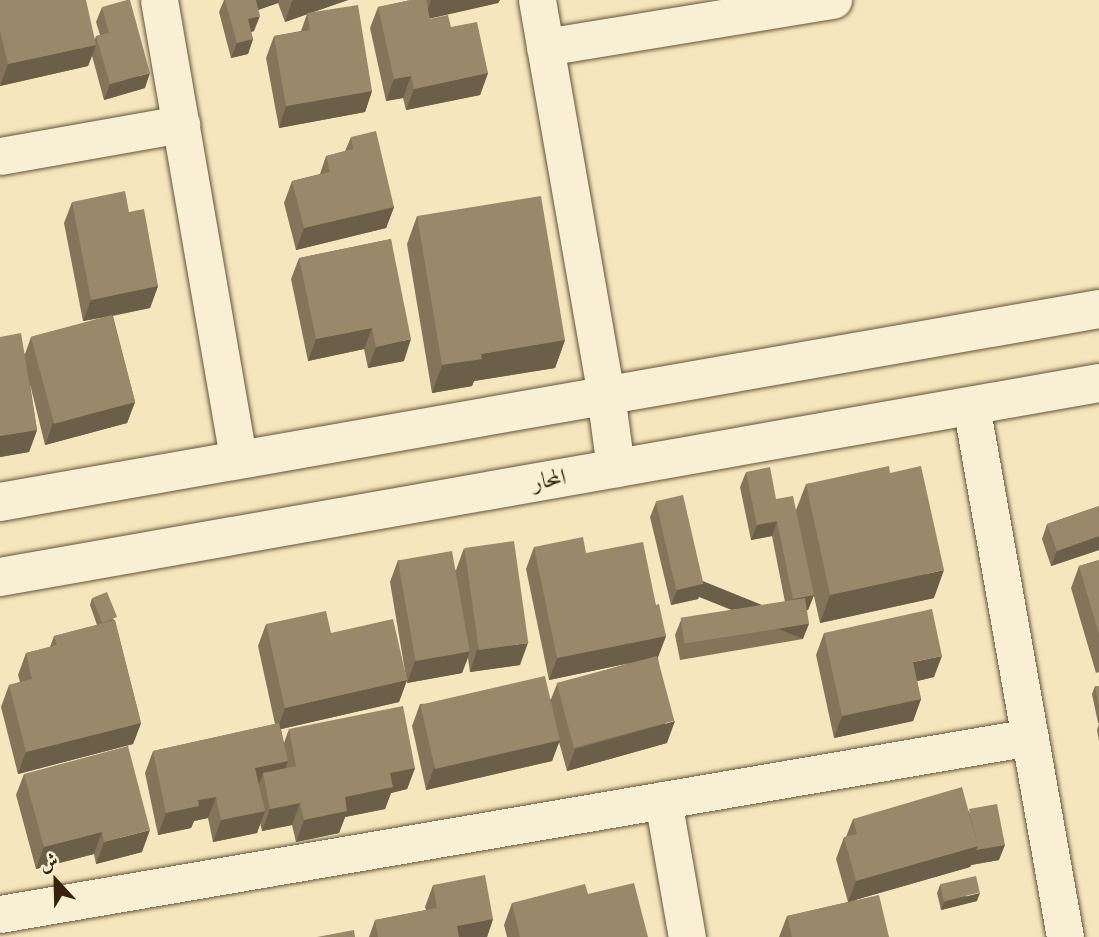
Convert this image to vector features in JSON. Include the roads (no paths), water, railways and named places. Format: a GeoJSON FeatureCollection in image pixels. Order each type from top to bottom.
{"type":"FeatureCollection","features":[{"type":"Feature","properties":{"kind":"street"},"geometry":{"type":"LineString","coordinates":[[159,0],[238,459]]}},
{"type":"Feature","properties":{"kind":"street"},"geometry":{"type":"LineString","coordinates":[[537,0],[606,395],[616,468]]}},
{"type":"Feature","properties":{"kind":"street"},"geometry":{"type":"LineString","coordinates":[[545,47],[833,0]]}},
{"type":"Feature","properties":{"kind":"street"},"geometry":{"type":"LineString","coordinates":[[0,156],[181,124]]}},
{"type":"Feature","properties":{"kind":"street"},"geometry":{"type":"LineString","coordinates":[[0,502],[1099,309]]}},
{"type":"Feature","properties":{"kind":"street","name":"المحار"},"geometry":{"type":"LineString","coordinates":[[0,577],[1099,383]]}},
{"type":"Feature","properties":{"kind":"street"},"geometry":{"type":"LineString","coordinates":[[971,405],[1065,937]]}},
{"type":"Feature","properties":{"kind":"street"},"geometry":{"type":"LineString","coordinates":[[18,920],[663,800],[1030,737]]}},
{"type":"Feature","properties":{"kind":"street"},"geometry":{"type":"LineString","coordinates":[[663,800],[687,937]]}}]}
